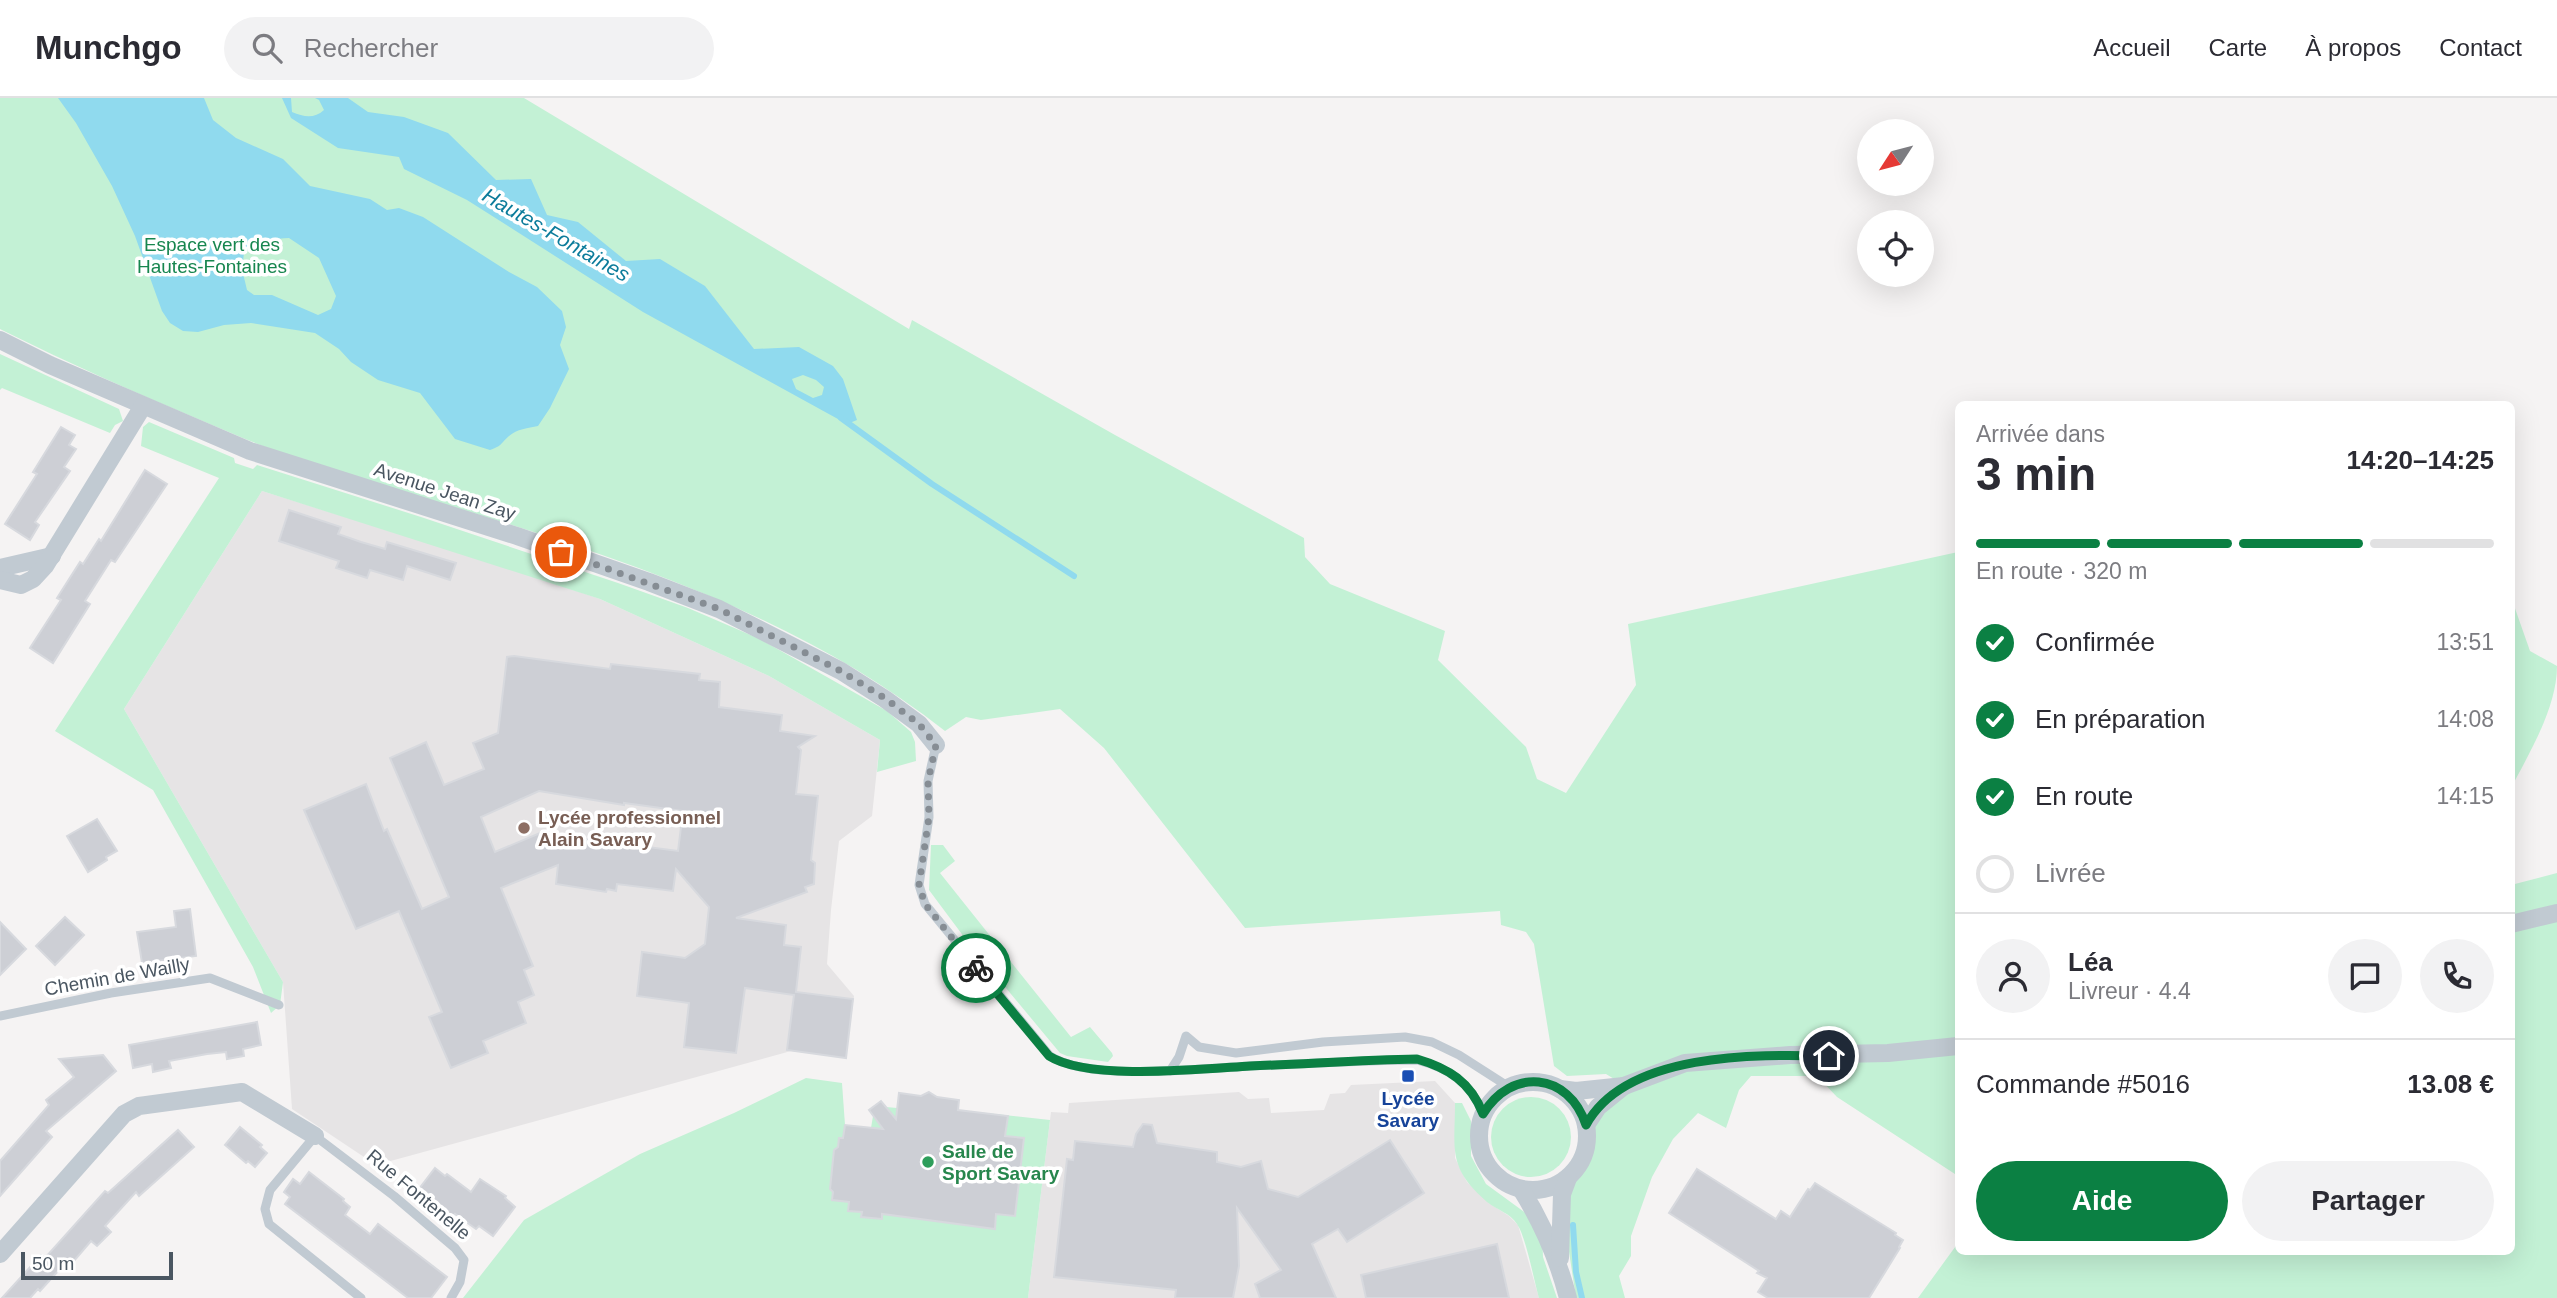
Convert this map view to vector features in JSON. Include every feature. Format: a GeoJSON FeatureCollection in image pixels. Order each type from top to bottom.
{"type":"FeatureCollection","features":[{"type":"Feature","properties":{"kind":"street","name":"Avenue Jean Zay"},"geometry":{"type":"LineString","coordinates":[[0,340],[143,406],[250,451],[529,541],[719,609],[841,671],[886,699],[919,724],[936,745]]}},
{"type":"Feature","properties":{"kind":"street"},"geometry":{"type":"LineString","coordinates":[[0,580],[21,585],[33,579],[52,556],[143,406]]}},
{"type":"Feature","properties":{"kind":"street"},"geometry":{"type":"LineString","coordinates":[[0,568],[52,556]]}},
{"type":"Feature","properties":{"kind":"street"},"geometry":{"type":"LineString","coordinates":[[2515,923],[2557,913]]}},
{"type":"Feature","properties":{"kind":"street"},"geometry":{"type":"LineString","coordinates":[[1568,1178],[1546,1189],[1521,1189],[1500,1179],[1484,1161],[1478,1137],[1483,1114],[1498,1094],[1509,1087],[1539,1082],[1576,1091],[1624,1086],[1685,1063],[1790,1055],[1888,1053],[1955,1046]]}},
{"type":"Feature","properties":{"kind":"street"},"geometry":{"type":"LineString","coordinates":[[1586,1125],[1598,1107],[1624,1086]]}},
{"type":"Feature","properties":{"kind":"street"},"geometry":{"type":"LineString","coordinates":[[1560,1089],[1577,1104],[1586,1125],[1582,1160],[1568,1178],[1562,1194],[1561,1269]]}},
{"type":"Feature","properties":{"kind":"street","name":"Rue Fontenelle"},"geometry":{"type":"LineString","coordinates":[[0,1254],[124,1114],[139,1106],[242,1091],[315,1136]]}},
{"type":"Feature","properties":{"kind":"street"},"geometry":{"type":"LineString","coordinates":[[1521,1189],[1548,1238],[1561,1269],[1568,1298]]}},
{"type":"Feature","properties":{"kind":"lane"},"geometry":{"type":"LineString","coordinates":[[936,745],[928,781],[929,817],[919,885],[925,904],[1049,1056],[1062,1064],[1092,1069],[1170,1071],[1417,1059],[1440,1066],[1460,1078],[1479,1102],[1483,1114]]}},
{"type":"Feature","properties":{"kind":"lane","name":"Chemin de Wailly"},"geometry":{"type":"LineString","coordinates":[[0,1016],[111,993],[211,978],[279,1005]]}},
{"type":"Feature","properties":{"kind":"lane"},"geometry":{"type":"LineString","coordinates":[[1170,1071],[1179,1057],[1186,1036],[1199,1047],[1236,1053],[1323,1042],[1405,1037],[1432,1042],[1459,1055],[1509,1087]]}},
{"type":"Feature","properties":{"kind":"lane"},"geometry":{"type":"LineString","coordinates":[[315,1136],[270,1190],[265,1209],[269,1224],[361,1298]]}},
{"type":"Feature","properties":{"kind":"lane","name":"Rue Fontenelle"},"geometry":{"type":"LineString","coordinates":[[315,1136],[394,1196],[455,1248],[464,1261],[460,1282],[451,1298]]}},
{"type":"Feature","properties":{"kind":"shaded area","name":"Lycée professionnel Alain Savary"},"geometry":{"type":"Polygon","coordinates":[[[262,491],[600,599],[769,676],[880,740],[872,816],[839,841],[831,910],[827,964],[854,996],[846,1058],[791,1051],[376,1165],[292,1109],[283,982],[124,709],[262,491]]]}},
{"type":"Feature","properties":{"kind":"shaded area"},"geometry":{"type":"Polygon","coordinates":[[[1435,1081],[1455,1103],[1455,1158],[1467,1182],[1518,1225],[1539,1298],[1028,1298],[1051,1112],[1068,1113],[1069,1103],[1239,1092],[1248,1099],[1269,1098],[1271,1113],[1324,1110],[1330,1094],[1345,1093],[1351,1085],[1435,1081]]]}},
{"type":"Feature","properties":{"kind":"green space","name":"Espace vert des Hautes-Fontaines"},"geometry":{"type":"Polygon","coordinates":[[[0,98],[524,98],[909,329],[912,320],[1304,538],[1305,557],[1330,584],[1445,631],[1438,660],[1526,747],[1537,779],[1566,793],[1636,685],[1628,624],[1955,553],[1955,1174],[1837,1097],[1817,1076],[1751,1076],[1739,1090],[1726,1128],[1698,1113],[1673,1139],[1652,1177],[1631,1236],[1631,1256],[1619,1276],[1625,1298],[1576,1298],[1568,1245],[1568,1178],[1582,1160],[1586,1125],[1624,1085],[1606,1074],[1567,1076],[1554,1066],[1534,944],[1526,932],[1501,925],[1500,911],[1245,928],[1104,748],[1060,709],[981,720],[966,717],[945,731],[872,679],[795,636],[714,598],[547,536],[268,448],[125,388],[0,329],[0,98]]]}},
{"type":"Feature","properties":{"kind":"green space"},"geometry":{"type":"Polygon","coordinates":[[[0,354],[119,409],[123,421],[115,425],[110,433],[2,388],[0,390],[0,354]]]}},
{"type":"Feature","properties":{"kind":"green space"},"geometry":{"type":"Polygon","coordinates":[[[149,422],[234,458],[235,463],[253,469],[257,465],[618,583],[688,608],[760,639],[887,711],[911,732],[915,742],[916,761],[877,772],[880,740],[769,676],[600,599],[262,491],[124,709],[283,982],[280,1005],[271,1013],[253,967],[153,790],[55,731],[219,478],[141,446],[143,427],[149,422]]]}},
{"type":"Feature","properties":{"kind":"green space"},"geometry":{"type":"Polygon","coordinates":[[[2515,608],[2530,651],[2557,666],[2552,697],[2534,744],[2515,780],[2515,608]]]}},
{"type":"Feature","properties":{"kind":"green space"},"geometry":{"type":"Polygon","coordinates":[[[931,845],[943,845],[955,861],[940,873],[1071,1037],[1090,1027],[1112,1053],[1113,1056],[1108,1062],[1060,1053],[967,941],[929,890],[931,845]]]}},
{"type":"Feature","properties":{"kind":"green space"},"geometry":{"type":"Polygon","coordinates":[[[2557,873],[2557,1298],[1918,1298],[1955,1247],[1955,1255],[2515,1255],[2515,884],[2557,873]]]}},
{"type":"Feature","properties":{"kind":"green space"},"geometry":{"type":"Polygon","coordinates":[[[806,1078],[842,1083],[845,1125],[871,1128],[873,1116],[869,1110],[881,1101],[886,1107],[897,1108],[899,1093],[922,1096],[929,1092],[958,1110],[1050,1120],[1028,1298],[463,1298],[524,1220],[640,1154],[806,1078]]]}},
{"type":"Feature","properties":{"kind":"green space"},"geometry":{"type":"Polygon","coordinates":[[[1531,1097],[1546,1100],[1559,1109],[1568,1122],[1571,1137],[1568,1152],[1559,1165],[1546,1174],[1531,1177],[1516,1174],[1503,1165],[1494,1152],[1491,1137],[1494,1122],[1503,1109],[1516,1100],[1531,1097]]]}},
{"type":"Feature","properties":{"kind":"green space"},"geometry":{"type":"Polygon","coordinates":[[[1455,1103],[1462,1103],[1471,1121],[1471,1156],[1486,1184],[1527,1214],[1542,1233],[1543,1257],[1557,1298],[1539,1298],[1527,1249],[1517,1224],[1474,1190],[1459,1168],[1455,1146],[1455,1103]]]}},
{"type":"Feature","properties":{"kind":"water"},"geometry":{"type":"Polygon","coordinates":[[[58,98],[204,98],[213,120],[236,138],[283,159],[310,186],[370,199],[387,210],[399,208],[423,217],[537,287],[562,311],[566,327],[560,345],[569,369],[550,408],[538,426],[516,432],[490,450],[455,439],[420,393],[378,380],[315,333],[251,323],[224,325],[198,332],[183,331],[170,323],[162,311],[135,236],[112,186],[76,123],[58,98]],[[289,238],[260,244],[244,253],[242,269],[247,290],[254,295],[272,295],[318,315],[331,309],[336,296],[319,258],[289,238]]]}},
{"type":"Feature","properties":{"kind":"water"},"geometry":{"type":"Polygon","coordinates":[[[282,98],[291,98],[292,112],[309,116],[324,110],[315,98],[348,98],[368,112],[404,117],[448,133],[496,180],[531,179],[547,215],[578,222],[626,261],[660,259],[705,286],[754,349],[799,347],[833,366],[843,379],[857,420],[847,424],[643,312],[467,200],[404,169],[399,157],[338,148],[291,118],[282,98]],[[803,375],[792,379],[796,389],[813,398],[822,395],[824,387],[816,380],[803,375]]]}},
{"type":"Feature","properties":{"kind":"building"},"geometry":{"type":"Polygon","coordinates":[[[61,427],[75,435],[69,445],[76,449],[64,467],[70,471],[35,522],[39,525],[30,540],[5,524],[37,474],[33,472],[61,427]]]}},
{"type":"Feature","properties":{"kind":"building"},"geometry":{"type":"Polygon","coordinates":[[[145,470],[167,484],[115,562],[111,560],[85,601],[90,604],[53,663],[30,648],[61,600],[57,598],[80,562],[83,564],[99,539],[101,541],[145,470]]]}},
{"type":"Feature","properties":{"kind":"building"},"geometry":{"type":"Polygon","coordinates":[[[289,510],[341,527],[338,534],[361,542],[385,549],[387,542],[456,563],[450,580],[407,566],[403,580],[370,570],[367,578],[336,568],[339,561],[279,541],[289,510]]]}},
{"type":"Feature","properties":{"kind":"building"},"geometry":{"type":"Polygon","coordinates":[[[507,657],[610,669],[611,664],[700,674],[699,680],[720,682],[719,707],[782,715],[780,731],[815,736],[798,747],[801,750],[796,794],[818,796],[811,860],[815,863],[814,884],[805,887],[807,892],[736,918],[786,925],[784,945],[801,947],[796,992],[853,999],[846,1058],[787,1050],[794,995],[745,988],[736,1053],[684,1047],[689,1003],[637,996],[642,952],[685,958],[705,944],[709,907],[676,869],[673,891],[617,884],[616,891],[607,889],[606,892],[556,884],[558,865],[501,888],[533,966],[524,970],[534,995],[518,1002],[526,1023],[483,1041],[488,1053],[451,1068],[429,1017],[442,1012],[399,911],[356,929],[304,810],[366,784],[384,831],[387,829],[422,909],[449,897],[390,758],[426,742],[444,785],[484,769],[473,743],[498,733],[507,657]],[[539,791],[481,817],[495,852],[540,833],[678,851],[683,811],[624,805],[539,791]]]}},
{"type":"Feature","properties":{"kind":"building"},"geometry":{"type":"Polygon","coordinates":[[[97,819],[117,851],[88,872],[67,836],[97,819]]]}},
{"type":"Feature","properties":{"kind":"building"},"geometry":{"type":"Polygon","coordinates":[[[190,909],[196,956],[142,963],[137,932],[176,927],[174,911],[190,909]]]}},
{"type":"Feature","properties":{"kind":"building"},"geometry":{"type":"Polygon","coordinates":[[[65,917],[84,935],[55,965],[36,946],[65,917]]]}},
{"type":"Feature","properties":{"kind":"building"},"geometry":{"type":"Polygon","coordinates":[[[0,922],[26,949],[0,975],[0,922]]]}},
{"type":"Feature","properties":{"kind":"building"},"geometry":{"type":"Polygon","coordinates":[[[257,1022],[261,1045],[243,1049],[244,1056],[227,1059],[226,1052],[207,1054],[169,1061],[171,1068],[153,1072],[152,1064],[133,1068],[129,1045],[257,1022]]]}},
{"type":"Feature","properties":{"kind":"building"},"geometry":{"type":"Polygon","coordinates":[[[103,1055],[116,1071],[46,1131],[52,1137],[0,1196],[0,1161],[49,1105],[46,1100],[74,1077],[59,1059],[103,1055]]]}},
{"type":"Feature","properties":{"kind":"building","name":"Salle de Sport Savary"},"geometry":{"type":"Polygon","coordinates":[[[929,1092],[937,1097],[959,1100],[958,1110],[1008,1116],[1005,1136],[1024,1138],[1015,1216],[996,1214],[995,1229],[882,1214],[882,1219],[861,1217],[862,1212],[848,1211],[849,1202],[832,1200],[833,1192],[830,1189],[834,1150],[838,1147],[839,1138],[843,1138],[845,1125],[883,1129],[869,1110],[881,1101],[896,1119],[899,1093],[921,1096],[929,1092]]]}},
{"type":"Feature","properties":{"kind":"building"},"geometry":{"type":"Polygon","coordinates":[[[1143,1124],[1152,1125],[1157,1143],[1217,1152],[1217,1162],[1241,1167],[1261,1161],[1268,1189],[1298,1197],[1390,1140],[1424,1193],[1347,1242],[1338,1229],[1312,1244],[1336,1298],[1260,1298],[1255,1284],[1281,1270],[1237,1208],[1239,1266],[1233,1298],[1175,1298],[1176,1290],[1054,1277],[1067,1159],[1073,1160],[1075,1141],[1133,1147],[1136,1134],[1143,1124]]]}},
{"type":"Feature","properties":{"kind":"building"},"geometry":{"type":"Polygon","coordinates":[[[240,1127],[262,1145],[260,1147],[267,1153],[255,1167],[225,1145],[240,1127]]]}},
{"type":"Feature","properties":{"kind":"building"},"geometry":{"type":"Polygon","coordinates":[[[178,1130],[194,1147],[139,1196],[136,1192],[105,1226],[111,1232],[97,1246],[91,1241],[74,1261],[70,1258],[40,1291],[38,1289],[30,1298],[2,1298],[41,1255],[45,1258],[105,1191],[108,1193],[178,1130]]]}},
{"type":"Feature","properties":{"kind":"building"},"geometry":{"type":"Polygon","coordinates":[[[435,1168],[471,1192],[480,1179],[506,1196],[515,1207],[493,1236],[479,1226],[476,1229],[455,1214],[447,1225],[412,1198],[435,1168]]]}},
{"type":"Feature","properties":{"kind":"building"},"geometry":{"type":"Polygon","coordinates":[[[1697,1169],[1776,1219],[1781,1211],[1790,1217],[1815,1183],[1903,1240],[1869,1298],[1768,1298],[1758,1292],[1767,1278],[1757,1273],[1759,1271],[1669,1213],[1697,1169]]]}},
{"type":"Feature","properties":{"kind":"building"},"geometry":{"type":"Polygon","coordinates":[[[309,1172],[344,1199],[350,1207],[345,1215],[370,1234],[378,1224],[447,1277],[431,1298],[408,1298],[285,1204],[290,1197],[284,1192],[293,1179],[300,1184],[309,1172]]]}},
{"type":"Feature","properties":{"kind":"building"},"geometry":{"type":"Polygon","coordinates":[[[1497,1244],[1509,1298],[1366,1298],[1361,1275],[1497,1244]]]}},
{"type":"Feature","properties":{"kind":"waterway","name":"Hautes-Fontaines"},"geometry":{"type":"LineString","coordinates":[[841,418],[932,484],[1074,576]]}},
{"type":"Feature","properties":{"kind":"waterway"},"geometry":{"type":"LineString","coordinates":[[1573,1225],[1576,1272],[1582,1298]]}},
{"type":"Feature","properties":{"kind":"way so far"},"geometry":{"type":"LineString","coordinates":[[561,552],[719,609],[841,671],[886,699],[919,724],[936,745],[928,781],[929,817],[919,885],[925,904],[976,968]]}},
{"type":"Feature","properties":{"kind":"place","name":"Lycée professionnel Alain Savary"},"geometry":{"type":"Point","coordinates":[524,828]}},
{"type":"Feature","properties":{"kind":"place","name":"Lycée Savary"},"geometry":{"type":"Point","coordinates":[1408,1076]}},
{"type":"Feature","properties":{"kind":"place","name":"Salle de Sport Savary"},"geometry":{"type":"Point","coordinates":[928,1162]}},
{"type":"Feature","properties":{"kind":"route"},"geometry":{"type":"LineString","coordinates":[[976,968],[1049,1056],[1062,1064],[1092,1069],[1160,1071],[1417,1059],[1440,1066],[1460,1078],[1479,1102],[1483,1114],[1489,1103],[1509,1087],[1539,1082],[1560,1089],[1569,1096],[1583,1114],[1586,1125],[1598,1107],[1624,1086],[1685,1063],[1790,1055],[1829,1056]]}}]}
